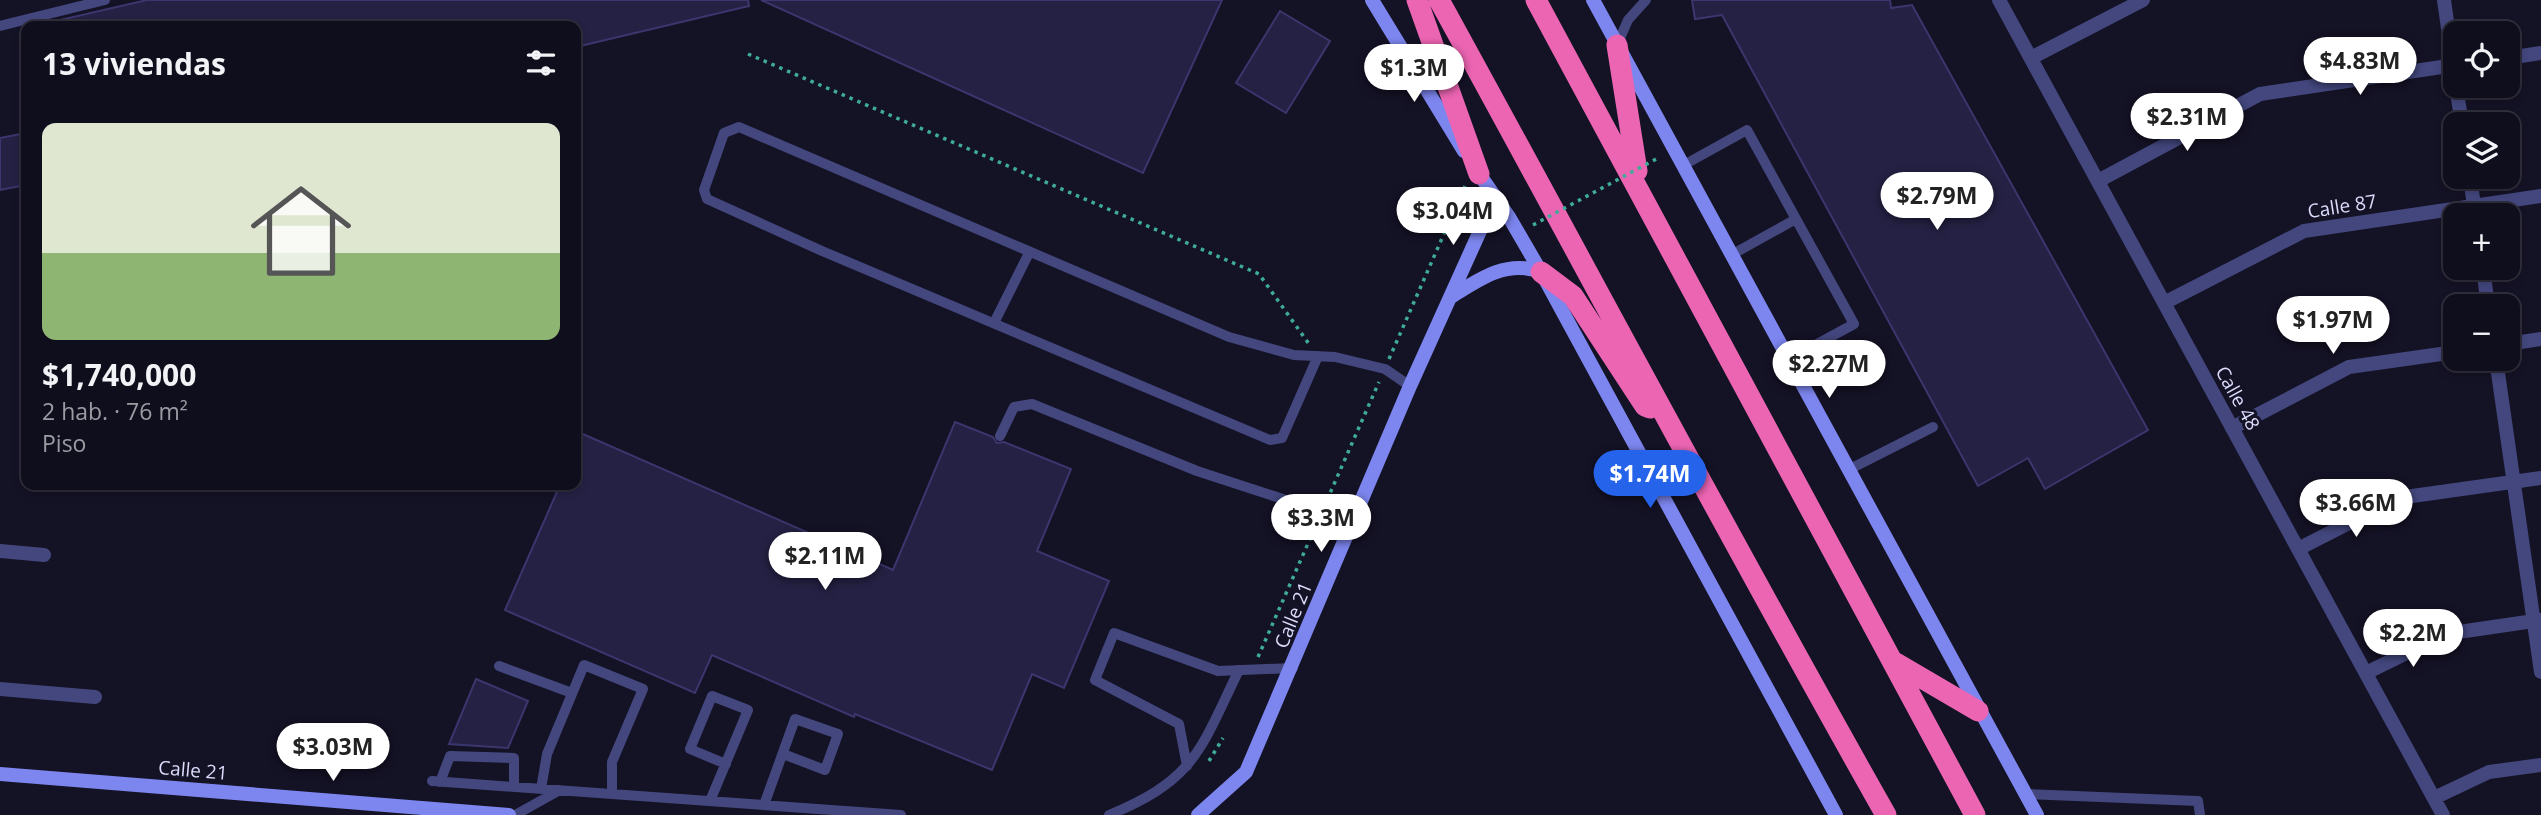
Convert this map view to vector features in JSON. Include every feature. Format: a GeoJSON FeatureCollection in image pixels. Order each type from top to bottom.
{"type":"FeatureCollection","features":[{"type":"Feature","properties":{"kind":"highway"},"geometry":{"type":"LineString","coordinates":[[1417,0],[1479,181]]}},
{"type":"Feature","properties":{"kind":"highway"},"geometry":{"type":"LineString","coordinates":[[1439,0],[1739,554],[1886,815]]}},
{"type":"Feature","properties":{"kind":"highway"},"geometry":{"type":"LineString","coordinates":[[1536,0],[1975,815]]}},
{"type":"Feature","properties":{"kind":"highway"},"geometry":{"type":"LineString","coordinates":[[1617,45],[1639,187]]}},
{"type":"Feature","properties":{"kind":"highway"},"geometry":{"type":"LineString","coordinates":[[1541,272],[1573,296],[1645,406],[1662,409]]}},
{"type":"Feature","properties":{"kind":"highway"},"geometry":{"type":"LineString","coordinates":[[1895,663],[1979,711]]}},
{"type":"Feature","properties":{"kind":"main road"},"geometry":{"type":"LineString","coordinates":[[1372,0],[1479,181],[1541,272],[1836,815]]}},
{"type":"Feature","properties":{"kind":"main road"},"geometry":{"type":"LineString","coordinates":[[1593,0],[2037,815]]}},
{"type":"Feature","properties":{"kind":"main road","name":"Calle 21"},"geometry":{"type":"LineString","coordinates":[[1198,815],[1246,772],[1293,668],[1409,386],[1489,211],[1479,181]]}},
{"type":"Feature","properties":{"kind":"main road"},"geometry":{"type":"LineString","coordinates":[[1450,298],[1483,276],[1502,269],[1521,268],[1541,272]]}},
{"type":"Feature","properties":{"kind":"main road","name":"Calle 21"},"geometry":{"type":"LineString","coordinates":[[0,774],[509,815]]}},
{"type":"Feature","properties":{"kind":"street","name":"Calle 48"},"geometry":{"type":"LineString","coordinates":[[1999,0],[2443,815]]}},
{"type":"Feature","properties":{"kind":"street"},"geometry":{"type":"LineString","coordinates":[[2031,58],[2143,0]]}},
{"type":"Feature","properties":{"kind":"street"},"geometry":{"type":"LineString","coordinates":[[2444,0],[2447,21]]}},
{"type":"Feature","properties":{"kind":"street"},"geometry":{"type":"LineString","coordinates":[[2520,56],[2541,53]]}},
{"type":"Feature","properties":{"kind":"street"},"geometry":{"type":"LineString","coordinates":[[2098,181],[2260,94],[2443,71]]}},
{"type":"Feature","properties":{"kind":"street","name":"Calle 87"},"geometry":{"type":"LineString","coordinates":[[2510,203],[2541,196]]}},
{"type":"Feature","properties":{"kind":"street","name":"Calle 87"},"geometry":{"type":"LineString","coordinates":[[2164,303],[2304,230],[2443,214]]}},
{"type":"Feature","properties":{"kind":"street"},"geometry":{"type":"LineString","coordinates":[[2520,343],[2541,340]]}},
{"type":"Feature","properties":{"kind":"street"},"geometry":{"type":"LineString","coordinates":[[2232,428],[2349,368],[2443,354]]}},
{"type":"Feature","properties":{"kind":"street"},"geometry":{"type":"LineString","coordinates":[[2498,371],[2537,621],[2541,672]]}},
{"type":"Feature","properties":{"kind":"street"},"geometry":{"type":"LineString","coordinates":[[2298,549],[2398,498],[2541,478]]}},
{"type":"Feature","properties":{"kind":"street"},"geometry":{"type":"LineString","coordinates":[[0,551],[44,555]]}},
{"type":"Feature","properties":{"kind":"street"},"geometry":{"type":"LineString","coordinates":[[2366,673],[2445,634],[2537,621]]}},
{"type":"Feature","properties":{"kind":"street"},"geometry":{"type":"LineString","coordinates":[[0,689],[95,697]]}},
{"type":"Feature","properties":{"kind":"street"},"geometry":{"type":"LineString","coordinates":[[2434,798],[2489,772],[2541,765]]}},
{"type":"Feature","properties":{"kind":"lane"},"geometry":{"type":"LineString","coordinates":[[0,26],[105,0]]}},
{"type":"Feature","properties":{"kind":"lane"},"geometry":{"type":"LineString","coordinates":[[1617,45],[1628,20],[1646,0]]}},
{"type":"Feature","properties":{"kind":"lane"},"geometry":{"type":"LineString","coordinates":[[1318,356],[1282,438],[1270,440],[707,199],[704,190],[724,134],[738,127],[1228,337],[1294,355],[1318,356],[1335,357],[1385,369],[1409,386]]}},
{"type":"Feature","properties":{"kind":"lane"},"geometry":{"type":"LineString","coordinates":[[1682,166],[1747,130],[1854,324],[1788,360]]}},
{"type":"Feature","properties":{"kind":"lane"},"geometry":{"type":"LineString","coordinates":[[1731,255],[1796,219]]}},
{"type":"Feature","properties":{"kind":"lane"},"geometry":{"type":"LineString","coordinates":[[994,323],[1029,253]]}},
{"type":"Feature","properties":{"kind":"lane"},"geometry":{"type":"LineString","coordinates":[[1000,436],[1014,407],[1032,404],[1197,471],[1321,514],[1353,522]]}},
{"type":"Feature","properties":{"kind":"lane"},"geometry":{"type":"LineString","coordinates":[[1848,470],[1933,426]]}},
{"type":"Feature","properties":{"kind":"lane"},"geometry":{"type":"LineString","coordinates":[[1188,766],[1179,724],[1095,680],[1114,633],[1218,671],[1293,668]]}},
{"type":"Feature","properties":{"kind":"lane"},"geometry":{"type":"LineString","coordinates":[[541,789],[547,754],[584,665],[643,689],[612,762],[612,794]]}},
{"type":"Feature","properties":{"kind":"lane"},"geometry":{"type":"LineString","coordinates":[[499,666],[572,693]]}},
{"type":"Feature","properties":{"kind":"lane"},"geometry":{"type":"LineString","coordinates":[[1109,815],[1153,794],[1175,780],[1188,766],[1199,753],[1239,670]]}},
{"type":"Feature","properties":{"kind":"lane"},"geometry":{"type":"LineString","coordinates":[[710,801],[726,764],[748,710],[712,696],[690,749],[726,764]]}},
{"type":"Feature","properties":{"kind":"lane"},"geometry":{"type":"LineString","coordinates":[[764,805],[795,719],[838,734],[825,770],[783,754]]}},
{"type":"Feature","properties":{"kind":"lane"},"geometry":{"type":"LineString","coordinates":[[514,787],[514,758],[450,756],[436,781],[514,787],[541,789],[901,815]]}},
{"type":"Feature","properties":{"kind":"lane"},"geometry":{"type":"LineString","coordinates":[[515,815],[561,790]]}},
{"type":"Feature","properties":{"kind":"lane"},"geometry":{"type":"LineString","coordinates":[[2026,794],[2198,801],[2200,815]]}},
{"type":"Feature","properties":{"kind":"path"},"geometry":{"type":"LineString","coordinates":[[748,54],[1259,274],[1318,356]]}},
{"type":"Feature","properties":{"kind":"path"},"geometry":{"type":"LineString","coordinates":[[1533,225],[1658,158]]}},
{"type":"Feature","properties":{"kind":"path"},"geometry":{"type":"LineString","coordinates":[[1253,669],[1385,369],[1479,181]]}},
{"type":"Feature","properties":{"kind":"path"},"geometry":{"type":"LineString","coordinates":[[1202,770],[1217,751],[1228,727]]}},
{"type":"Feature","properties":{"kind":"building"},"geometry":{"type":"Polygon","coordinates":[[[147,0],[748,0],[749,6],[581,46],[581,21],[60,20],[147,0]]]}},
{"type":"Feature","properties":{"kind":"building"},"geometry":{"type":"Polygon","coordinates":[[[761,0],[1222,0],[1143,173],[761,0]]]}},
{"type":"Feature","properties":{"kind":"building"},"geometry":{"type":"Polygon","coordinates":[[[1692,0],[1890,0],[1891,8],[1912,5],[2148,430],[2045,489],[2028,458],[1978,486],[1722,15],[1695,19],[1692,0]]]}},
{"type":"Feature","properties":{"kind":"building"},"geometry":{"type":"Polygon","coordinates":[[[1280,11],[1330,41],[1286,113],[1236,83],[1280,11]]]}},
{"type":"Feature","properties":{"kind":"building"},"geometry":{"type":"Polygon","coordinates":[[[21,134],[21,186],[0,190],[0,138],[21,134]]]}},
{"type":"Feature","properties":{"kind":"building"},"geometry":{"type":"Polygon","coordinates":[[[955,422],[993,437],[997,443],[1004,442],[1071,469],[1037,551],[1109,581],[1064,688],[1032,674],[992,770],[855,714],[854,717],[712,655],[695,693],[505,610],[558,490],[581,490],[583,434],[893,570],[955,422]]]}},
{"type":"Feature","properties":{"kind":"building"},"geometry":{"type":"Polygon","coordinates":[[[476,679],[528,701],[508,748],[449,744],[476,679]]]}}]}
